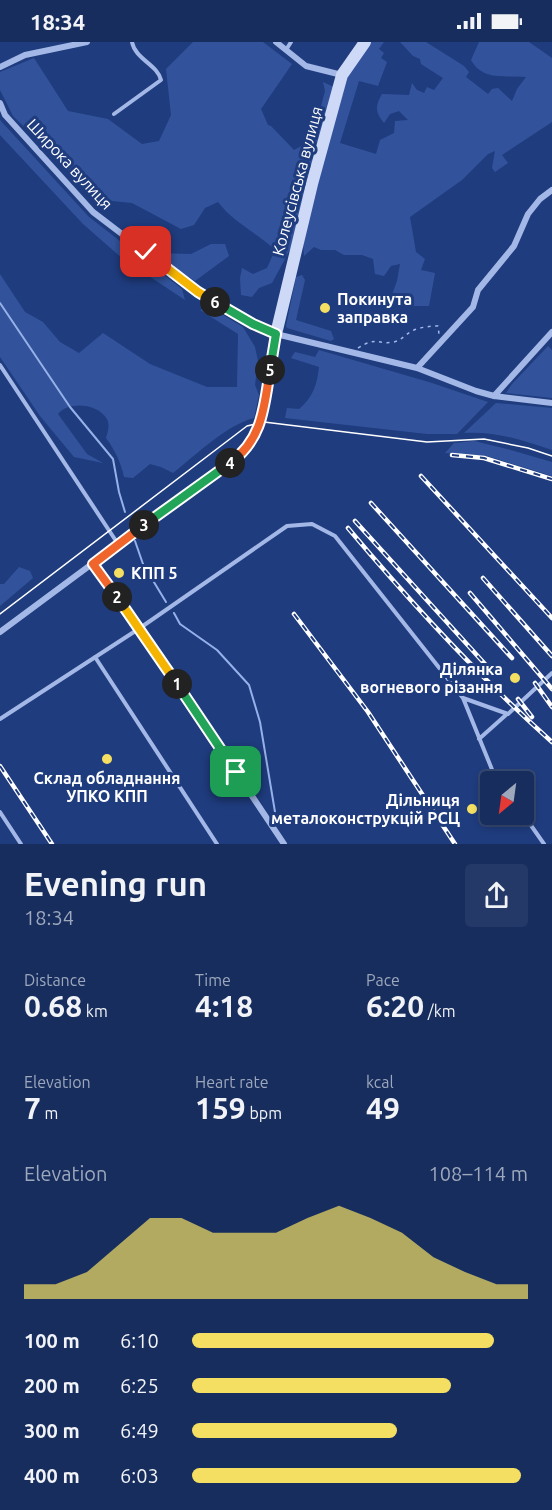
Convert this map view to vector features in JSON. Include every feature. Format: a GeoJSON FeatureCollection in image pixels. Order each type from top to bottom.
{"type":"FeatureCollection","features":[{"type":"Feature","properties":{"kind":"street"},"geometry":{"type":"LineString","coordinates":[[0,67],[25,55],[87,42]]}},
{"type":"Feature","properties":{"kind":"street"},"geometry":{"type":"LineString","coordinates":[[276,42],[306,66],[342,75]]}},
{"type":"Feature","properties":{"kind":"street","name":"Колеусівська вулиця"},"geometry":{"type":"LineString","coordinates":[[276,334],[312,184],[342,75],[365,42]]}},
{"type":"Feature","properties":{"kind":"street","name":"Широка вулиця"},"geometry":{"type":"LineString","coordinates":[[0,103],[5,115],[93,212],[198,292],[253,324],[276,334],[417,368],[494,396],[552,403]]}},
{"type":"Feature","properties":{"kind":"street"},"geometry":{"type":"LineString","coordinates":[[417,368],[473,307],[478,290],[514,246],[528,214],[540,199],[552,190]]}},
{"type":"Feature","properties":{"kind":"street"},"geometry":{"type":"LineString","coordinates":[[494,396],[552,332]]}},
{"type":"Feature","properties":{"kind":"street"},"geometry":{"type":"LineString","coordinates":[[0,632],[247,449],[261,422],[276,334]]}},
{"type":"Feature","properties":{"kind":"street"},"geometry":{"type":"LineString","coordinates":[[93,564],[140,628],[284,844]]}},
{"type":"Feature","properties":{"kind":"lane"},"geometry":{"type":"LineString","coordinates":[[114,114],[161,80],[157,73],[140,58],[132,42]]}},
{"type":"Feature","properties":{"kind":"lane"},"geometry":{"type":"LineString","coordinates":[[286,50],[291,42]]}},
{"type":"Feature","properties":{"kind":"lane"},"geometry":{"type":"LineString","coordinates":[[0,365],[119,544]]}},
{"type":"Feature","properties":{"kind":"lane"},"geometry":{"type":"LineString","coordinates":[[0,719],[140,628],[287,526],[312,524],[335,536],[463,698],[493,771]]}},
{"type":"Feature","properties":{"kind":"lane"},"geometry":{"type":"LineString","coordinates":[[95,657],[217,844]]}},
{"type":"Feature","properties":{"kind":"lane"},"geometry":{"type":"LineString","coordinates":[[479,739],[552,674]]}},
{"type":"Feature","properties":{"kind":"lane"},"geometry":{"type":"LineString","coordinates":[[463,698],[508,714]]}},
{"type":"Feature","properties":{"kind":"lane"},"geometry":{"type":"LineString","coordinates":[[0,812],[21,844]]}},
{"type":"Feature","properties":{"kind":"lane"},"geometry":{"type":"LineString","coordinates":[[531,825],[544,844]]}},
{"type":"Feature","properties":{"kind":"path"},"geometry":{"type":"LineString","coordinates":[[354,352],[360,346],[373,340],[393,342],[426,326],[438,326],[440,344]]}},
{"type":"Feature","properties":{"kind":"shaded area"},"geometry":{"type":"Polygon","coordinates":[[[193,42],[263,42],[292,64],[261,109],[268,125],[294,150],[312,140],[325,91],[323,82],[334,87],[292,246],[272,283],[259,288],[252,297],[241,295],[242,268],[253,274],[267,268],[275,250],[231,216],[218,202],[205,208],[194,225],[181,229],[132,203],[92,199],[85,187],[13,116],[0,90],[0,72],[34,58],[68,111],[108,119],[142,144],[159,141],[171,115],[166,69],[193,42]]]}},
{"type":"Feature","properties":{"kind":"shaded area"},"geometry":{"type":"Polygon","coordinates":[[[367,42],[384,42],[379,49],[384,53],[381,58],[387,62],[378,86],[359,81],[340,143],[376,154],[380,140],[394,133],[395,121],[408,120],[399,111],[390,114],[384,123],[377,109],[382,94],[409,95],[412,83],[417,90],[424,93],[427,87],[434,90],[443,78],[421,64],[420,59],[413,56],[400,42],[426,42],[464,66],[469,72],[466,77],[488,94],[492,89],[498,88],[512,101],[526,77],[494,76],[481,71],[471,60],[479,42],[529,42],[552,58],[552,122],[502,155],[508,163],[495,172],[492,168],[495,151],[488,154],[462,180],[410,217],[416,252],[425,259],[421,270],[435,273],[429,306],[397,306],[390,300],[400,264],[391,266],[384,276],[375,274],[373,259],[362,255],[344,255],[335,250],[321,250],[314,247],[304,256],[303,242],[343,82],[367,42]]]}},
{"type":"Feature","properties":{"kind":"shaded area"},"geometry":{"type":"Polygon","coordinates":[[[0,120],[89,217],[182,289],[185,300],[123,259],[83,224],[0,135],[0,120]]]}},
{"type":"Feature","properties":{"kind":"shaded area"},"geometry":{"type":"Polygon","coordinates":[[[211,244],[225,244],[229,256],[195,281],[151,253],[191,254],[211,244]]]}},
{"type":"Feature","properties":{"kind":"shaded area"},"geometry":{"type":"Polygon","coordinates":[[[0,274],[25,312],[43,322],[60,342],[79,353],[103,333],[150,364],[207,387],[237,387],[238,334],[200,310],[208,306],[243,327],[255,347],[258,361],[255,385],[259,395],[254,418],[222,434],[173,473],[150,464],[133,478],[124,477],[117,457],[106,438],[108,424],[103,414],[90,407],[69,407],[58,414],[87,454],[103,463],[74,457],[40,416],[0,357],[0,274]]]}},
{"type":"Feature","properties":{"kind":"shaded area"},"geometry":{"type":"Polygon","coordinates":[[[302,275],[305,280],[296,320],[331,331],[334,339],[331,341],[286,326],[296,277],[302,275]]]}},
{"type":"Feature","properties":{"kind":"shaded area"},"geometry":{"type":"Polygon","coordinates":[[[548,346],[552,350],[552,398],[506,393],[512,384],[548,346]]]}},
{"type":"Feature","properties":{"kind":"shaded area"},"geometry":{"type":"Polygon","coordinates":[[[319,350],[488,402],[457,434],[427,434],[285,418],[287,408],[299,409],[311,395],[319,367],[291,358],[295,352],[315,357],[319,350]]]}},
{"type":"Feature","properties":{"kind":"shaded area"},"geometry":{"type":"Polygon","coordinates":[[[496,403],[552,408],[552,450],[498,435],[464,433],[496,403]]]}},
{"type":"Feature","properties":{"kind":"shaded area"},"geometry":{"type":"Polygon","coordinates":[[[474,441],[552,462],[552,476],[487,456],[445,453],[454,443],[474,441]]]}},
{"type":"Feature","properties":{"kind":"shaded area"},"geometry":{"type":"Polygon","coordinates":[[[19,567],[30,571],[33,578],[0,606],[0,584],[4,584],[19,567]]]}},
{"type":"Feature","properties":{"kind":"waterway"},"geometry":{"type":"LineString","coordinates":[[0,303],[70,407],[113,459],[125,512]]}},
{"type":"Feature","properties":{"kind":"waterway"},"geometry":{"type":"LineString","coordinates":[[135,541],[143,564],[166,602]]}},
{"type":"Feature","properties":{"kind":"waterway"},"geometry":{"type":"LineString","coordinates":[[174,613],[180,624],[217,650],[249,685],[260,722],[275,812]]}},
{"type":"Feature","properties":{"kind":"tram line"},"geometry":{"type":"LineString","coordinates":[[0,614],[247,426],[264,422],[427,442],[484,439],[528,448],[552,456]]}},
{"type":"Feature","properties":{"kind":"railway"},"geometry":{"type":"LineString","coordinates":[[452,455],[484,458],[552,479]]}},
{"type":"Feature","properties":{"kind":"railway"},"geometry":{"type":"LineString","coordinates":[[421,476],[552,618]]}},
{"type":"Feature","properties":{"kind":"railway"},"geometry":{"type":"LineString","coordinates":[[371,503],[512,658]]}},
{"type":"Feature","properties":{"kind":"railway"},"geometry":{"type":"LineString","coordinates":[[355,521],[494,674]]}},
{"type":"Feature","properties":{"kind":"railway"},"geometry":{"type":"LineString","coordinates":[[348,528],[446,639],[552,742]]}},
{"type":"Feature","properties":{"kind":"railway"},"geometry":{"type":"LineString","coordinates":[[483,578],[552,656]]}},
{"type":"Feature","properties":{"kind":"railway"},"geometry":{"type":"LineString","coordinates":[[470,593],[552,689]]}},
{"type":"Feature","properties":{"kind":"railway"},"geometry":{"type":"LineString","coordinates":[[294,614],[368,712],[455,844]]}},
{"type":"Feature","properties":{"kind":"railway"},"geometry":{"type":"LineString","coordinates":[[535,683],[552,707]]}},
{"type":"Feature","properties":{"kind":"railway"},"geometry":{"type":"LineString","coordinates":[[518,699],[532,717]]}},
{"type":"Feature","properties":{"kind":"railway"},"geometry":{"type":"LineString","coordinates":[[0,766],[52,844]]}},
{"type":"Feature","properties":{"kind":"place","name":"Покинута заправка"},"geometry":{"type":"Point","coordinates":[325,308]}},
{"type":"Feature","properties":{"kind":"place","name":"КПП 5"},"geometry":{"type":"Point","coordinates":[119,573]}},
{"type":"Feature","properties":{"kind":"place","name":"Ділянка вогневого різання"},"geometry":{"type":"Point","coordinates":[515,678]}},
{"type":"Feature","properties":{"kind":"place","name":"Склад обладнання УПКО КПП"},"geometry":{"type":"Point","coordinates":[107,759]}},
{"type":"Feature","properties":{"kind":"place","name":"Дільниця металоконструкцій РСЦ"},"geometry":{"type":"Point","coordinates":[472,809]}},
{"type":"Feature","properties":{"kind":"route"},"geometry":{"type":"LineString","coordinates":[[146,252],[198,292],[253,324],[276,334],[261,422],[247,449],[93,564],[140,628],[236,772]]}}]}
